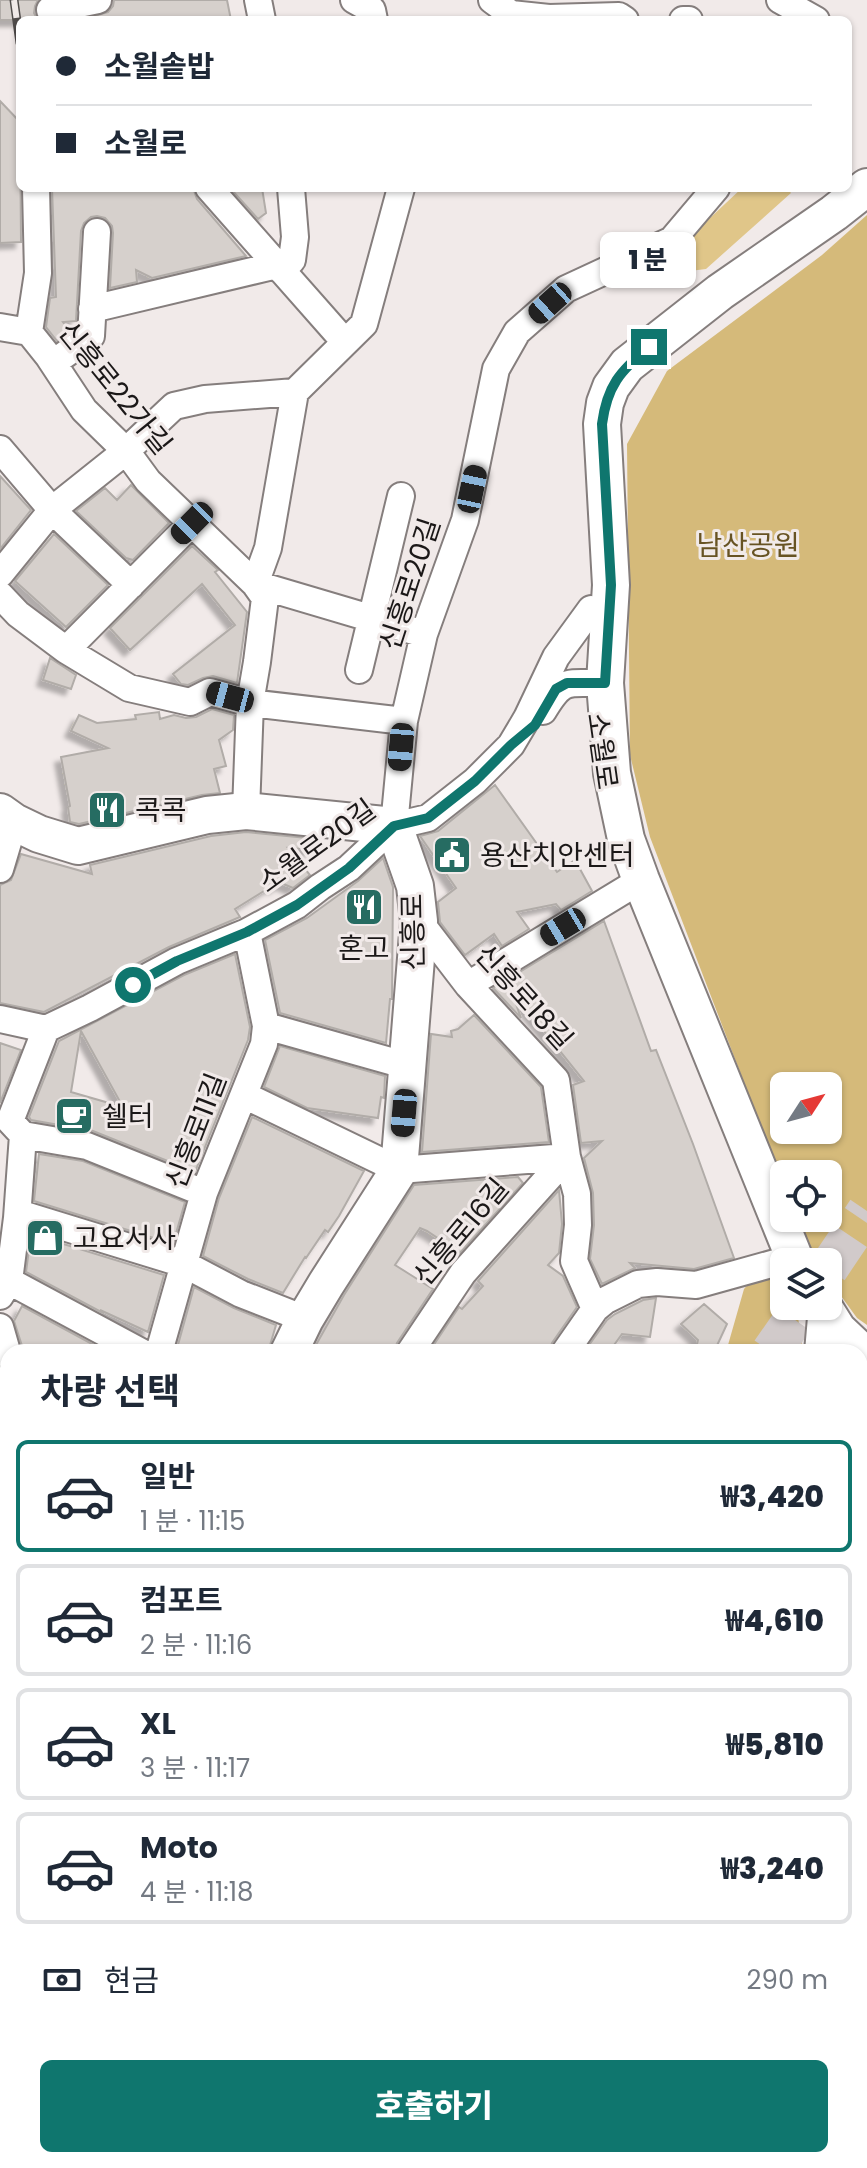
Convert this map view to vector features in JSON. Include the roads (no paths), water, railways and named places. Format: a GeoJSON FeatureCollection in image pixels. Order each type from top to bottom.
{"type":"FeatureCollection","features":[{"type":"Feature","properties":{"kind":"main road","name":"소월로"},"geometry":{"type":"LineString","coordinates":[[852,189],[867,176]]}},
{"type":"Feature","properties":{"kind":"main road","name":"소월로"},"geometry":{"type":"LineString","coordinates":[[599,683],[611,585],[602,424],[611,387],[627,365],[649,347],[867,187]]}},
{"type":"Feature","properties":{"kind":"main road","name":"소월로"},"geometry":{"type":"LineString","coordinates":[[790,1248],[641,880],[619,838],[606,788],[591,609],[587,406],[600,378],[622,350],[738,266],[848,192]]}},
{"type":"Feature","properties":{"kind":"main road"},"geometry":{"type":"LineString","coordinates":[[7,817],[39,834],[78,846],[207,815],[246,811],[394,826]]}},
{"type":"Feature","properties":{"kind":"main road","name":"신흥로"},"geometry":{"type":"LineString","coordinates":[[293,1344],[305,1319],[399,1170],[419,921],[415,886],[394,826]]}},
{"type":"Feature","properties":{"kind":"main road"},"geometry":{"type":"LineString","coordinates":[[832,1320],[853,1344]]}},
{"type":"Feature","properties":{"kind":"street"},"geometry":{"type":"LineString","coordinates":[[55,16],[50,10],[98,0]]}},
{"type":"Feature","properties":{"kind":"street"},"geometry":{"type":"LineString","coordinates":[[492,0],[511,14],[530,16]]}},
{"type":"Feature","properties":{"kind":"street"},"geometry":{"type":"LineString","coordinates":[[780,0],[809,16]]}},
{"type":"Feature","properties":{"kind":"street","name":"신흥로22가길"},"geometry":{"type":"LineString","coordinates":[[36,192],[38,273],[29,332],[84,410],[126,451],[148,481],[255,584]]}},
{"type":"Feature","properties":{"kind":"street"},"geometry":{"type":"LineString","coordinates":[[213,192],[345,342]]}},
{"type":"Feature","properties":{"kind":"street"},"geometry":{"type":"LineString","coordinates":[[92,309],[280,268],[292,260],[295,237],[291,192]]}},
{"type":"Feature","properties":{"kind":"street"},"geometry":{"type":"LineString","coordinates":[[255,584],[268,548],[295,392],[364,324],[400,192]]}},
{"type":"Feature","properties":{"kind":"street","name":"신흥로20길"},"geometry":{"type":"LineString","coordinates":[[394,826],[404,721],[424,634],[465,520],[496,369],[517,332],[566,289],[672,240],[713,192]]}},
{"type":"Feature","properties":{"kind":"street"},"geometry":{"type":"LineString","coordinates":[[53,363],[91,336],[97,232]]}},
{"type":"Feature","properties":{"kind":"street"},"geometry":{"type":"LineString","coordinates":[[0,327],[29,332]]}},
{"type":"Feature","properties":{"kind":"street"},"geometry":{"type":"LineString","coordinates":[[0,574],[52,510],[126,451],[174,406],[205,399],[295,392]]}},
{"type":"Feature","properties":{"kind":"street"},"geometry":{"type":"LineString","coordinates":[[0,449],[52,510],[131,585]]}},
{"type":"Feature","properties":{"kind":"street"},"geometry":{"type":"LineString","coordinates":[[359,670],[401,496]]}},
{"type":"Feature","properties":{"kind":"street"},"geometry":{"type":"LineString","coordinates":[[66,650],[192,523]]}},
{"type":"Feature","properties":{"kind":"street"},"geometry":{"type":"LineString","coordinates":[[255,584],[424,634]]}},
{"type":"Feature","properties":{"kind":"street"},"geometry":{"type":"LineString","coordinates":[[246,811],[250,703],[265,598],[255,584]]}},
{"type":"Feature","properties":{"kind":"street"},"geometry":{"type":"LineString","coordinates":[[0,595],[18,614],[66,650],[129,688],[190,702],[210,692],[250,703],[404,721]]}},
{"type":"Feature","properties":{"kind":"street","name":"소월로20길"},"geometry":{"type":"LineString","coordinates":[[46,1029],[177,961],[247,932],[297,905],[349,868],[394,826],[428,818],[475,781],[511,745],[556,657],[591,609]]}},
{"type":"Feature","properties":{"kind":"street"},"geometry":{"type":"LineString","coordinates":[[511,745],[535,725],[556,689],[567,683],[599,683]]}},
{"type":"Feature","properties":{"kind":"street"},"geometry":{"type":"LineString","coordinates":[[0,869],[7,817]]}},
{"type":"Feature","properties":{"kind":"street"},"geometry":{"type":"LineString","coordinates":[[468,985],[641,880]]}},
{"type":"Feature","properties":{"kind":"street","name":"신흥로18길"},"geometry":{"type":"LineString","coordinates":[[419,921],[468,985],[556,1080],[567,1157],[577,1194],[574,1261],[595,1309]]}},
{"type":"Feature","properties":{"kind":"street","name":"신흥로11길"},"geometry":{"type":"LineString","coordinates":[[161,1344],[204,1193],[264,1044],[266,1026],[247,932]]}},
{"type":"Feature","properties":{"kind":"street"},"geometry":{"type":"LineString","coordinates":[[0,1019],[46,1029],[11,1125],[12,1215],[3,1287],[124,1344]]}},
{"type":"Feature","properties":{"kind":"street"},"geometry":{"type":"LineString","coordinates":[[266,1026],[408,1066]]}},
{"type":"Feature","properties":{"kind":"street"},"geometry":{"type":"LineString","coordinates":[[244,1095],[399,1170],[567,1157]]}},
{"type":"Feature","properties":{"kind":"street"},"geometry":{"type":"LineString","coordinates":[[11,1125],[87,1146],[204,1193]]}},
{"type":"Feature","properties":{"kind":"street","name":"신흥로16길"},"geometry":{"type":"LineString","coordinates":[[415,1344],[463,1273],[567,1157]]}},
{"type":"Feature","properties":{"kind":"street"},"geometry":{"type":"LineString","coordinates":[[12,1215],[184,1264],[241,1294],[305,1319]]}},
{"type":"Feature","properties":{"kind":"street"},"geometry":{"type":"LineString","coordinates":[[571,1344],[595,1309],[638,1284],[696,1285],[770,1266]]}},
{"type":"Feature","properties":{"kind":"street"},"geometry":{"type":"LineString","coordinates":[[819,1344],[821,1320]]}},
{"type":"Feature","properties":{"kind":"tunnel"},"geometry":{"type":"LineString","coordinates":[[842,1248],[867,1211]]}},
{"type":"Feature","properties":{"kind":"tunnel"},"geometry":{"type":"LineString","coordinates":[[777,1344],[793,1320]]}},
{"type":"Feature","properties":{"kind":"railway"},"geometry":{"type":"LineString","coordinates":[[14,0],[16,16]]}},
{"type":"Feature","properties":{"kind":"place","name":"콕콕"},"geometry":{"type":"Point","coordinates":[107,810]}},
{"type":"Feature","properties":{"kind":"place","name":"용산치안센터"},"geometry":{"type":"Point","coordinates":[452,855]}},
{"type":"Feature","properties":{"kind":"place","name":"혼고"},"geometry":{"type":"Point","coordinates":[364,907]}},
{"type":"Feature","properties":{"kind":"place","name":"쉘터"},"geometry":{"type":"Point","coordinates":[74,1116]}},
{"type":"Feature","properties":{"kind":"place","name":"고요서사"},"geometry":{"type":"Point","coordinates":[45,1238]}},
{"type":"Feature","properties":{"kind":"park label","name":"남산공원"},"geometry":{"type":"Point","coordinates":[748,545]}}]}
